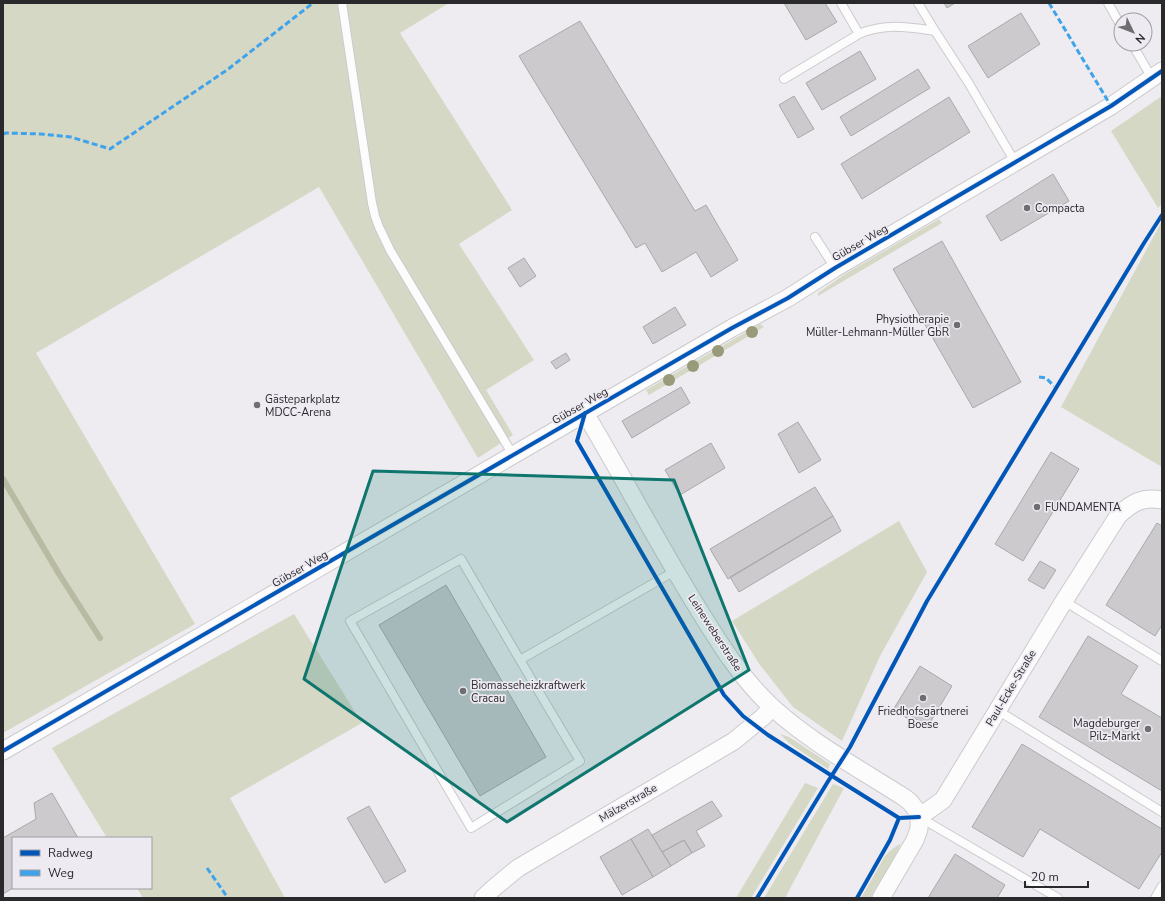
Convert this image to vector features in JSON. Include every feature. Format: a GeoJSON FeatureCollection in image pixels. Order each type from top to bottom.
{"type":"FeatureCollection","features":[{"type":"Feature","properties":{"kind":"street","name":"Gübser Weg"},"geometry":{"type":"LineString","coordinates":[[3,751],[738,324],[788,298],[835,268],[1111,106],[1157,74]]}},
{"type":"Feature","properties":{"kind":"street","name":"Leineweberstraße"},"geometry":{"type":"LineString","coordinates":[[585,413],[675,571],[731,660],[745,678],[772,707],[818,744],[905,798],[914,807],[919,817]]}},
{"type":"Feature","properties":{"kind":"street","name":"Paul-Ecke-Straße"},"geometry":{"type":"LineString","coordinates":[[919,817],[943,800],[1064,601],[1118,516],[1128,507],[1139,501],[1157,499],[1162,500]]}},
{"type":"Feature","properties":{"kind":"street","name":"Mälzerstraße"},"geometry":{"type":"LineString","coordinates":[[483,898],[518,868],[734,742],[759,721],[772,707]]}},
{"type":"Feature","properties":{"kind":"street"},"geometry":{"type":"LineString","coordinates":[[881,898],[917,834],[920,822],[919,817]]}},
{"type":"Feature","properties":{"kind":"lane"},"geometry":{"type":"LineString","coordinates":[[342,3],[375,216],[390,250],[513,455]]}},
{"type":"Feature","properties":{"kind":"lane"},"geometry":{"type":"LineString","coordinates":[[841,3],[859,34]]}},
{"type":"Feature","properties":{"kind":"lane"},"geometry":{"type":"LineString","coordinates":[[918,3],[968,82],[1015,162]]}},
{"type":"Feature","properties":{"kind":"lane"},"geometry":{"type":"LineString","coordinates":[[1108,3],[1113,12]]}},
{"type":"Feature","properties":{"kind":"lane"},"geometry":{"type":"LineString","coordinates":[[784,79],[859,34],[869,30],[896,26],[935,31]]}},
{"type":"Feature","properties":{"kind":"lane"},"geometry":{"type":"LineString","coordinates":[[1139,52],[1157,74]]}},
{"type":"Feature","properties":{"kind":"lane"},"geometry":{"type":"LineString","coordinates":[[815,236],[835,268]]}},
{"type":"Feature","properties":{"kind":"lane"},"geometry":{"type":"LineString","coordinates":[[461,559],[520,660],[580,761],[471,828],[350,621],[461,559]]}},
{"type":"Feature","properties":{"kind":"lane"},"geometry":{"type":"LineString","coordinates":[[520,660],[675,571]]}},
{"type":"Feature","properties":{"kind":"lane"},"geometry":{"type":"LineString","coordinates":[[1064,601],[1162,661]]}},
{"type":"Feature","properties":{"kind":"lane"},"geometry":{"type":"LineString","coordinates":[[997,710],[1162,812]]}},
{"type":"Feature","properties":{"kind":"lane"},"geometry":{"type":"LineString","coordinates":[[919,817],[1058,898]]}},
{"type":"Feature","properties":{"kind":"lane"},"geometry":{"type":"LineString","coordinates":[[1155,898],[1162,886]]}},
{"type":"Feature","properties":{"kind":"highlighted area"},"geometry":{"type":"Polygon","coordinates":[[[373,471],[674,480],[749,670],[507,822],[304,679],[373,471]]]}},
{"type":"Feature","properties":{"kind":"green space"},"geometry":{"type":"Polygon","coordinates":[[[3,3],[449,3],[400,33],[512,210],[459,244],[534,360],[486,390],[513,435],[478,458],[319,187],[36,353],[195,624],[3,733],[3,3]]]}},
{"type":"Feature","properties":{"kind":"green space"},"geometry":{"type":"Polygon","coordinates":[[[1162,96],[1162,203],[1158,208],[1111,131],[1162,96]]]}},
{"type":"Feature","properties":{"kind":"green space"},"geometry":{"type":"Polygon","coordinates":[[[939,219],[942,223],[818,296],[818,293],[845,274],[939,219]]]}},
{"type":"Feature","properties":{"kind":"green space"},"geometry":{"type":"Polygon","coordinates":[[[1162,221],[1162,467],[1061,407],[1162,221]]]}},
{"type":"Feature","properties":{"kind":"green space"},"geometry":{"type":"Polygon","coordinates":[[[760,324],[764,327],[649,395],[646,390],[760,324]]]}},
{"type":"Feature","properties":{"kind":"green space"},"geometry":{"type":"Polygon","coordinates":[[[899,521],[927,572],[880,656],[842,741],[793,707],[760,665],[732,621],[899,521]]]}},
{"type":"Feature","properties":{"kind":"green space"},"geometry":{"type":"Polygon","coordinates":[[[294,614],[362,723],[230,798],[285,898],[143,898],[138,889],[152,889],[152,837],[106,837],[52,748],[294,614]]]}},
{"type":"Feature","properties":{"kind":"green space"},"geometry":{"type":"Polygon","coordinates":[[[780,734],[789,737],[830,764],[828,769],[790,744],[780,734]]]}},
{"type":"Feature","properties":{"kind":"green space"},"geometry":{"type":"Polygon","coordinates":[[[805,783],[818,788],[751,898],[736,898],[805,783]]]}},
{"type":"Feature","properties":{"kind":"green space"},"geometry":{"type":"Polygon","coordinates":[[[833,784],[844,788],[785,898],[764,898],[833,784]]]}},
{"type":"Feature","properties":{"kind":"green space"},"geometry":{"type":"Polygon","coordinates":[[[901,843],[895,857],[870,898],[861,898],[885,856],[901,843]]]}},
{"type":"Feature","properties":{"kind":"building"},"geometry":{"type":"Polygon","coordinates":[[[784,3],[825,3],[837,22],[806,40],[784,3]]]}},
{"type":"Feature","properties":{"kind":"building"},"geometry":{"type":"Polygon","coordinates":[[[944,3],[955,3],[947,8],[944,3]]]}},
{"type":"Feature","properties":{"kind":"building"},"geometry":{"type":"Polygon","coordinates":[[[1021,13],[1040,44],[988,78],[968,46],[1021,13]]]}},
{"type":"Feature","properties":{"kind":"building"},"geometry":{"type":"Polygon","coordinates":[[[580,21],[695,211],[706,205],[738,260],[711,277],[696,252],[662,272],[645,243],[636,248],[519,56],[580,21]]]}},
{"type":"Feature","properties":{"kind":"building"},"geometry":{"type":"Polygon","coordinates":[[[860,51],[876,79],[822,110],[806,83],[860,51]]]}},
{"type":"Feature","properties":{"kind":"building"},"geometry":{"type":"Polygon","coordinates":[[[918,69],[930,88],[851,136],[840,117],[918,69]]]}},
{"type":"Feature","properties":{"kind":"building"},"geometry":{"type":"Polygon","coordinates":[[[794,96],[814,129],[798,138],[779,105],[794,96]]]}},
{"type":"Feature","properties":{"kind":"building"},"geometry":{"type":"Polygon","coordinates":[[[949,97],[970,132],[862,199],[841,164],[949,97]]]}},
{"type":"Feature","properties":{"kind":"building","name":"Compacta"},"geometry":{"type":"Polygon","coordinates":[[[1053,174],[1069,201],[1001,241],[986,216],[1053,174]]]}},
{"type":"Feature","properties":{"kind":"building","name":"Physiotherapie Müller-Lehmann-Müller GbR"},"geometry":{"type":"Polygon","coordinates":[[[942,241],[1021,382],[973,408],[893,269],[942,241]]]}},
{"type":"Feature","properties":{"kind":"building"},"geometry":{"type":"Polygon","coordinates":[[[524,258],[536,276],[520,287],[508,268],[524,258]]]}},
{"type":"Feature","properties":{"kind":"building"},"geometry":{"type":"Polygon","coordinates":[[[675,307],[686,325],[653,344],[643,327],[675,307]]]}},
{"type":"Feature","properties":{"kind":"building"},"geometry":{"type":"Polygon","coordinates":[[[566,353],[570,360],[556,369],[551,362],[566,353]]]}},
{"type":"Feature","properties":{"kind":"building"},"geometry":{"type":"Polygon","coordinates":[[[681,387],[690,403],[632,438],[622,421],[681,387]]]}},
{"type":"Feature","properties":{"kind":"building"},"geometry":{"type":"Polygon","coordinates":[[[798,422],[821,460],[799,473],[778,434],[798,422]]]}},
{"type":"Feature","properties":{"kind":"building"},"geometry":{"type":"Polygon","coordinates":[[[711,443],[725,468],[680,495],[665,470],[711,443]]]}},
{"type":"Feature","properties":{"kind":"building","name":"FUNDAMENTA"},"geometry":{"type":"Polygon","coordinates":[[[1051,452],[1079,469],[1023,561],[995,544],[1051,452]]]}},
{"type":"Feature","properties":{"kind":"building"},"geometry":{"type":"Polygon","coordinates":[[[815,487],[833,516],[728,579],[710,549],[815,487]]]}},
{"type":"Feature","properties":{"kind":"building"},"geometry":{"type":"Polygon","coordinates":[[[833,516],[841,531],[739,592],[730,577],[833,516]]]}},
{"type":"Feature","properties":{"kind":"building"},"geometry":{"type":"Polygon","coordinates":[[[1157,523],[1162,526],[1162,625],[1155,636],[1106,605],[1157,523]]]}},
{"type":"Feature","properties":{"kind":"building"},"geometry":{"type":"Polygon","coordinates":[[[1040,561],[1056,570],[1044,589],[1028,580],[1040,561]]]}},
{"type":"Feature","properties":{"kind":"building","name":"Biomasseheizkraftwerk Cracau"},"geometry":{"type":"Polygon","coordinates":[[[446,585],[546,757],[480,796],[379,625],[446,585]]]}},
{"type":"Feature","properties":{"kind":"building"},"geometry":{"type":"Polygon","coordinates":[[[1088,636],[1138,666],[1121,694],[1162,718],[1162,791],[1039,717],[1088,636]]]}},
{"type":"Feature","properties":{"kind":"building","name":"Friedhofsgärtnerei Boese"},"geometry":{"type":"Polygon","coordinates":[[[920,666],[952,686],[928,726],[909,715],[907,718],[893,710],[920,666]]]}},
{"type":"Feature","properties":{"kind":"building"},"geometry":{"type":"Polygon","coordinates":[[[1022,744],[1162,829],[1162,852],[1139,889],[1040,829],[1023,857],[972,827],[1022,744]]]}},
{"type":"Feature","properties":{"kind":"building"},"geometry":{"type":"Polygon","coordinates":[[[52,793],[77,837],[12,837],[12,889],[3,894],[3,838],[36,819],[34,803],[52,793]]]}},
{"type":"Feature","properties":{"kind":"building"},"geometry":{"type":"Polygon","coordinates":[[[712,801],[722,816],[696,831],[705,846],[692,853],[684,840],[662,852],[652,835],[712,801]]]}},
{"type":"Feature","properties":{"kind":"building"},"geometry":{"type":"Polygon","coordinates":[[[369,806],[406,871],[385,883],[347,818],[369,806]]]}},
{"type":"Feature","properties":{"kind":"building"},"geometry":{"type":"Polygon","coordinates":[[[648,829],[671,866],[653,877],[631,839],[648,829]]]}},
{"type":"Feature","properties":{"kind":"building"},"geometry":{"type":"Polygon","coordinates":[[[631,839],[653,877],[622,895],[600,857],[631,839]]]}},
{"type":"Feature","properties":{"kind":"building"},"geometry":{"type":"Polygon","coordinates":[[[684,840],[692,853],[671,866],[662,852],[684,840]]]}},
{"type":"Feature","properties":{"kind":"building"},"geometry":{"type":"Polygon","coordinates":[[[955,854],[1005,885],[997,898],[928,898],[955,854]]]}},
{"type":"Feature","properties":{"kind":"waterway"},"geometry":{"type":"LineString","coordinates":[[3,479],[59,574],[100,638]]}},
{"type":"Feature","properties":{"kind":"marked path"},"geometry":{"type":"LineString","coordinates":[[3,134],[41,134],[71,137],[110,149],[227,70],[313,3]]}},
{"type":"Feature","properties":{"kind":"marked path"},"geometry":{"type":"LineString","coordinates":[[1049,3],[1111,106]]}},
{"type":"Feature","properties":{"kind":"marked path"},"geometry":{"type":"LineString","coordinates":[[1039,377],[1046,378],[1056,388]]}},
{"type":"Feature","properties":{"kind":"marked path"},"geometry":{"type":"LineString","coordinates":[[207,868],[228,898]]}},
{"type":"Feature","properties":{"kind":"cycle path"},"geometry":{"type":"LineString","coordinates":[[3,751],[732,328],[788,298],[835,268],[1111,106],[1162,71]]}},
{"type":"Feature","properties":{"kind":"cycle path"},"geometry":{"type":"LineString","coordinates":[[757,898],[850,747],[927,601],[1162,215]]}},
{"type":"Feature","properties":{"kind":"cycle path"},"geometry":{"type":"LineString","coordinates":[[585,413],[577,441],[724,695],[743,716],[768,735],[899,818],[919,817]]}},
{"type":"Feature","properties":{"kind":"cycle path"},"geometry":{"type":"LineString","coordinates":[[857,898],[890,840],[899,818]]}},
{"type":"Feature","properties":{"kind":"place","name":"Compacta"},"geometry":{"type":"Point","coordinates":[1027,208]}},
{"type":"Feature","properties":{"kind":"place","name":"Physiotherapie Müller-Lehmann-Müller GbR"},"geometry":{"type":"Point","coordinates":[957,325]}},
{"type":"Feature","properties":{"kind":"place","name":"Gästeparkplatz MDCC-Arena"},"geometry":{"type":"Point","coordinates":[257,405]}},
{"type":"Feature","properties":{"kind":"place","name":"FUNDAMENTA"},"geometry":{"type":"Point","coordinates":[1037,507]}},
{"type":"Feature","properties":{"kind":"place","name":"Biomasseheizkraftwerk Cracau"},"geometry":{"type":"Point","coordinates":[463,691]}},
{"type":"Feature","properties":{"kind":"place","name":"Friedhofsgärtnerei Boese"},"geometry":{"type":"Point","coordinates":[923,698]}},
{"type":"Feature","properties":{"kind":"place","name":"Magdeburger Pilz-Markt"},"geometry":{"type":"Point","coordinates":[1148,729]}}]}
